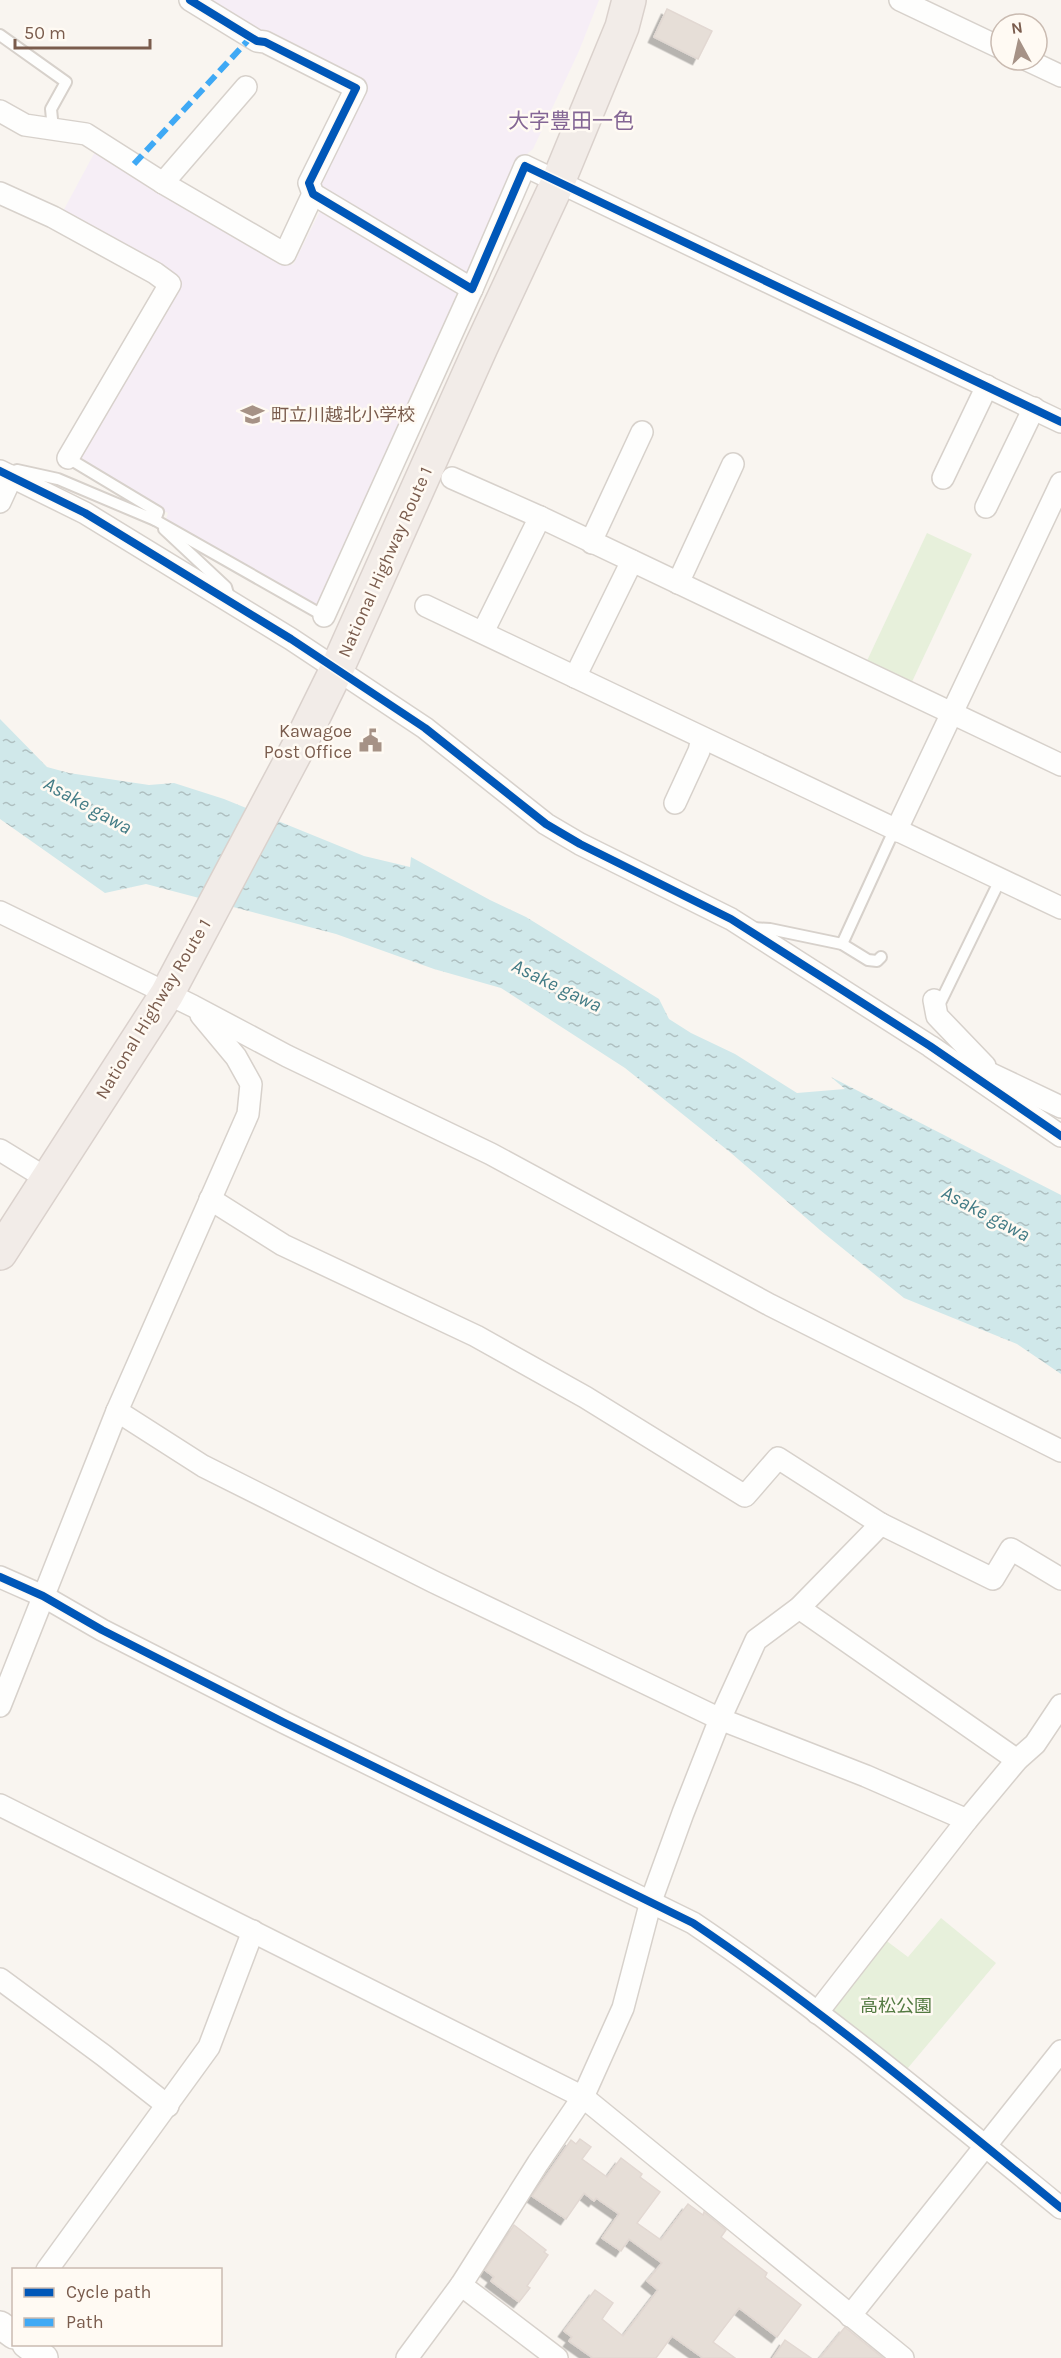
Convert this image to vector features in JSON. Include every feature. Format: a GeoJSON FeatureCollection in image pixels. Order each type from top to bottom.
{"type":"FeatureCollection","features":[{"type":"Feature","properties":{"kind":"highway","name":"National Highway Route 1"},"geometry":{"type":"LineString","coordinates":[[0,1253],[49,1180],[180,1000],[184,963],[336,671],[481,347],[558,182],[622,27],[629,0]]}},
{"type":"Feature","properties":{"kind":"street"},"geometry":{"type":"LineString","coordinates":[[190,0],[257,41],[265,42],[356,88],[309,183],[313,194],[472,289]]}},
{"type":"Feature","properties":{"kind":"street"},"geometry":{"type":"LineString","coordinates":[[900,0],[989,42]]}},
{"type":"Feature","properties":{"kind":"street"},"geometry":{"type":"LineString","coordinates":[[163,183],[246,87]]}},
{"type":"Feature","properties":{"kind":"street"},"geometry":{"type":"LineString","coordinates":[[0,111],[25,125],[86,134],[163,183],[285,254],[313,194]]}},
{"type":"Feature","properties":{"kind":"street"},"geometry":{"type":"LineString","coordinates":[[324,616],[401,454],[525,166],[1061,422]]}},
{"type":"Feature","properties":{"kind":"street"},"geometry":{"type":"LineString","coordinates":[[0,193],[53,217],[155,273],[170,284],[68,458]]}},
{"type":"Feature","properties":{"kind":"street"},"geometry":{"type":"LineString","coordinates":[[943,478],[987,386]]}},
{"type":"Feature","properties":{"kind":"street"},"geometry":{"type":"LineString","coordinates":[[986,507],[1034,408]]}},
{"type":"Feature","properties":{"kind":"street"},"geometry":{"type":"LineString","coordinates":[[592,543],[642,432]]}},
{"type":"Feature","properties":{"kind":"street"},"geometry":{"type":"LineString","coordinates":[[678,583],[733,464]]}},
{"type":"Feature","properties":{"kind":"street"},"geometry":{"type":"LineString","coordinates":[[0,502],[4,470],[85,513],[291,639],[425,728],[546,824],[746,928],[930,1046],[980,1075],[1061,1136]]}},
{"type":"Feature","properties":{"kind":"street"},"geometry":{"type":"LineString","coordinates":[[452,478],[540,517],[1061,765]]}},
{"type":"Feature","properties":{"kind":"street"},"geometry":{"type":"LineString","coordinates":[[896,831],[1061,483]]}},
{"type":"Feature","properties":{"kind":"street"},"geometry":{"type":"LineString","coordinates":[[483,632],[540,517]]}},
{"type":"Feature","properties":{"kind":"street"},"geometry":{"type":"LineString","coordinates":[[575,677],[632,561]]}},
{"type":"Feature","properties":{"kind":"street"},"geometry":{"type":"LineString","coordinates":[[426,606],[1061,908]]}},
{"type":"Feature","properties":{"kind":"street"},"geometry":{"type":"LineString","coordinates":[[675,803],[699,752],[702,738]]}},
{"type":"Feature","properties":{"kind":"street"},"geometry":{"type":"LineString","coordinates":[[0,912],[180,1000],[287,1056],[491,1154],[770,1305],[1061,1451]]}},
{"type":"Feature","properties":{"kind":"street"},"geometry":{"type":"LineString","coordinates":[[0,1706],[117,1411],[248,1114],[251,1084],[236,1057],[180,1000]]}},
{"type":"Feature","properties":{"kind":"street"},"geometry":{"type":"LineString","coordinates":[[938,1000],[937,1016],[985,1066],[980,1075]]}},
{"type":"Feature","properties":{"kind":"street"},"geometry":{"type":"LineString","coordinates":[[980,1075],[1061,1107]]}},
{"type":"Feature","properties":{"kind":"street"},"geometry":{"type":"LineString","coordinates":[[0,1150],[49,1180]]}},
{"type":"Feature","properties":{"kind":"street"},"geometry":{"type":"LineString","coordinates":[[210,1199],[283,1245],[486,1341],[585,1397],[745,1496],[778,1458],[881,1524],[993,1579],[1011,1549],[1061,1579]]}},
{"type":"Feature","properties":{"kind":"street"},"geometry":{"type":"LineString","coordinates":[[117,1411],[203,1466],[434,1582],[720,1719],[867,1776],[967,1820]]}},
{"type":"Feature","properties":{"kind":"street"},"geometry":{"type":"LineString","coordinates":[[407,2358],[461,2285],[538,2163],[583,2097],[623,2008],[651,1901],[720,1719],[756,1640],[799,1608],[881,1524]]}},
{"type":"Feature","properties":{"kind":"street"},"geometry":{"type":"LineString","coordinates":[[0,1577],[43,1596],[102,1630],[273,1717],[607,1883],[651,1901],[693,1923],[752,1963],[817,2013],[1061,2208]]}},
{"type":"Feature","properties":{"kind":"street"},"geometry":{"type":"LineString","coordinates":[[799,1608],[1017,1760]]}},
{"type":"Feature","properties":{"kind":"street"},"geometry":{"type":"LineString","coordinates":[[817,2013],[967,1820],[1017,1760],[1035,1744],[1061,1705]]}},
{"type":"Feature","properties":{"kind":"street"},"geometry":{"type":"LineString","coordinates":[[0,1804],[583,2097],[903,2358]]}},
{"type":"Feature","properties":{"kind":"street"},"geometry":{"type":"LineString","coordinates":[[48,2268],[209,2047],[253,1931]]}},
{"type":"Feature","properties":{"kind":"street"},"geometry":{"type":"LineString","coordinates":[[0,1979],[168,2106]]}},
{"type":"Feature","properties":{"kind":"street"},"geometry":{"type":"LineString","coordinates":[[850,2316],[1061,2051]]}},
{"type":"Feature","properties":{"kind":"street"},"geometry":{"type":"LineString","coordinates":[[461,2285],[557,2358]]}},
{"type":"Feature","properties":{"kind":"street"},"geometry":{"type":"LineString","coordinates":[[29,2346],[44,2358]]}},
{"type":"Feature","properties":{"kind":"lane"},"geometry":{"type":"LineString","coordinates":[[0,35],[66,82],[51,109],[53,129]]}},
{"type":"Feature","properties":{"kind":"lane"},"geometry":{"type":"LineString","coordinates":[[68,458],[158,512],[155,520]]}},
{"type":"Feature","properties":{"kind":"lane"},"geometry":{"type":"LineString","coordinates":[[4,470],[17,470],[58,479],[155,520],[324,616]]}},
{"type":"Feature","properties":{"kind":"lane"},"geometry":{"type":"LineString","coordinates":[[155,520],[225,587],[232,604]]}},
{"type":"Feature","properties":{"kind":"lane"},"geometry":{"type":"LineString","coordinates":[[842,944],[891,837],[896,831]]}},
{"type":"Feature","properties":{"kind":"lane"},"geometry":{"type":"LineString","coordinates":[[938,1000],[1000,880]]}},
{"type":"Feature","properties":{"kind":"lane"},"geometry":{"type":"LineString","coordinates":[[746,928],[770,929],[842,944],[868,960],[877,961],[881,957]]}},
{"type":"Feature","properties":{"kind":"shaded area"},"geometry":{"type":"Polygon","coordinates":[[[204,0],[599,0],[579,51],[533,149],[521,159],[471,272],[466,272],[320,185],[365,87],[268,38],[204,0]]]}},
{"type":"Feature","properties":{"kind":"shaded area","name":"町立川越北小学校"},"geometry":{"type":"Polygon","coordinates":[[[97,148],[293,265],[322,207],[463,289],[321,610],[166,520],[168,513],[73,460],[177,282],[61,215],[97,148]]]}},
{"type":"Feature","properties":{"kind":"green space"},"geometry":{"type":"Polygon","coordinates":[[[927,533],[972,554],[910,686],[865,665],[927,533]]]}},
{"type":"Feature","properties":{"kind":"green space","name":"高松公園"},"geometry":{"type":"Polygon","coordinates":[[[941,1918],[996,1963],[902,2075],[825,2011],[884,1939],[908,1957],[941,1918]]]}},
{"type":"Feature","properties":{"kind":"water","name":"Asake gawa"},"geometry":{"type":"Polygon","coordinates":[[[0,719],[47,767],[69,773],[149,785],[174,783],[224,799],[364,856],[410,867],[411,857],[526,917],[659,999],[669,1019],[691,1033],[735,1054],[797,1093],[845,1089],[831,1077],[1061,1195],[1061,1374],[1017,1344],[904,1298],[820,1230],[731,1153],[625,1068],[501,988],[434,969],[336,934],[146,884],[105,893],[0,819],[0,719]]]}},
{"type":"Feature","properties":{"kind":"building"},"geometry":{"type":"Polygon","coordinates":[[[667,9],[712,31],[698,59],[654,37],[667,9]]]}},
{"type":"Feature","properties":{"kind":"building"},"geometry":{"type":"Polygon","coordinates":[[[580,2139],[591,2147],[582,2159],[607,2177],[621,2158],[642,2174],[640,2177],[660,2192],[637,2223],[661,2240],[688,2204],[703,2215],[704,2212],[726,2230],[721,2237],[767,2273],[765,2277],[801,2305],[777,2337],[739,2308],[713,2342],[735,2358],[703,2358],[672,2336],[656,2358],[593,2358],[569,2341],[572,2337],[564,2331],[595,2290],[613,2303],[602,2319],[623,2336],[658,2290],[647,2281],[662,2263],[629,2239],[621,2251],[602,2238],[619,2214],[596,2198],[594,2201],[584,2193],[566,2219],[532,2196],[571,2140],[576,2144],[580,2139]]]}},
{"type":"Feature","properties":{"kind":"building"},"geometry":{"type":"Polygon","coordinates":[[[514,2225],[546,2250],[544,2252],[548,2255],[527,2286],[530,2288],[519,2302],[491,2281],[494,2277],[485,2270],[514,2225]]]}},
{"type":"Feature","properties":{"kind":"building"},"geometry":{"type":"Polygon","coordinates":[[[846,2328],[883,2358],[820,2358],[846,2328]]]}},
{"type":"Feature","properties":{"kind":"building"},"geometry":{"type":"Polygon","coordinates":[[[785,2340],[811,2358],[773,2358],[785,2340]]]}},
{"type":"Feature","properties":{"kind":"marked path"},"geometry":{"type":"LineString","coordinates":[[134,164],[251,37]]}},
{"type":"Feature","properties":{"kind":"cycle path"},"geometry":{"type":"LineString","coordinates":[[190,0],[257,41],[265,42],[356,88],[309,183],[313,194],[472,289],[525,166],[1061,422]]}},
{"type":"Feature","properties":{"kind":"cycle path"},"geometry":{"type":"LineString","coordinates":[[0,471],[85,513],[291,639],[425,728],[546,824],[580,844],[731,919],[930,1046],[1061,1136]]}},
{"type":"Feature","properties":{"kind":"cycle path"},"geometry":{"type":"LineString","coordinates":[[0,1577],[43,1596],[102,1630],[283,1722],[693,1923],[788,1990],[1061,2208]]}},
{"type":"Feature","properties":{"kind":"place","name":"町立川越北小学校"},"geometry":{"type":"Point","coordinates":[253,415]}},
{"type":"Feature","properties":{"kind":"place","name":"Kawagoe Post Office"},"geometry":{"type":"Point","coordinates":[370,741]}},
{"type":"Feature","properties":{"kind":"district","name":"大字豊田一色"},"geometry":{"type":"Point","coordinates":[571,121]}}]}
